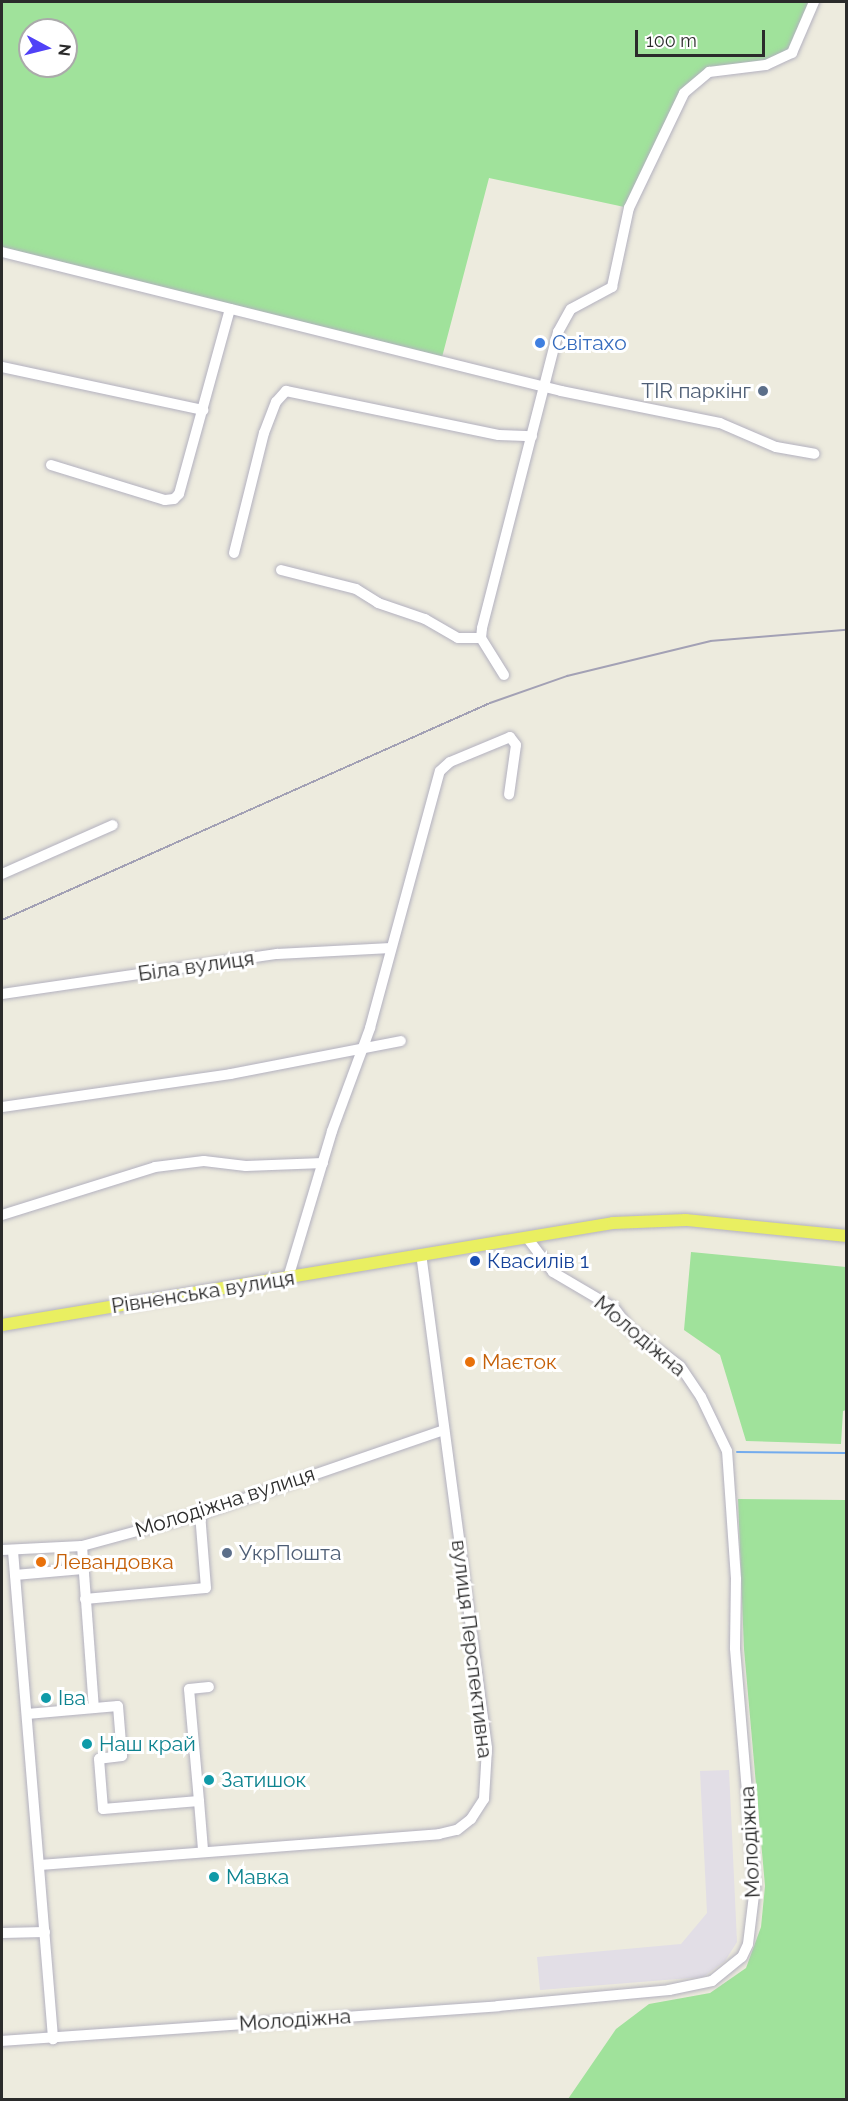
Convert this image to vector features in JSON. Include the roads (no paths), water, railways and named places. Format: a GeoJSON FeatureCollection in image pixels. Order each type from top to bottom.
{"type":"FeatureCollection","features":[{"type":"Feature","properties":{"kind":"main road","name":"Рівненська вулиця"},"geometry":{"type":"LineString","coordinates":[[2,1325],[613,1223],[686,1221],[846,1236]]}},
{"type":"Feature","properties":{"kind":"street"},"geometry":{"type":"LineString","coordinates":[[504,675],[481,638],[558,332],[571,309],[612,287],[629,208],[684,93],[709,72],[766,65],[792,53],[814,2]]}},
{"type":"Feature","properties":{"kind":"street"},"geometry":{"type":"LineString","coordinates":[[2,252],[543,386],[720,423],[776,447],[814,454]]}},
{"type":"Feature","properties":{"kind":"street"},"geometry":{"type":"LineString","coordinates":[[51,465],[165,500],[174,499],[179,494],[204,410],[230,309]]}},
{"type":"Feature","properties":{"kind":"street"},"geometry":{"type":"LineString","coordinates":[[2,367],[204,410]]}},
{"type":"Feature","properties":{"kind":"street"},"geometry":{"type":"LineString","coordinates":[[234,553],[264,433],[276,402],[286,391],[499,435],[532,436]]}},
{"type":"Feature","properties":{"kind":"street"},"geometry":{"type":"LineString","coordinates":[[281,570],[356,589],[378,603],[426,619],[459,638],[481,638]]}},
{"type":"Feature","properties":{"kind":"street"},"geometry":{"type":"LineString","coordinates":[[288,1278],[323,1163],[362,1049],[440,771],[450,762],[510,737],[516,745],[508,795]]}},
{"type":"Feature","properties":{"kind":"street"},"geometry":{"type":"LineString","coordinates":[[2,874],[113,825]]}},
{"type":"Feature","properties":{"kind":"street","name":"Біла вулиця"},"geometry":{"type":"LineString","coordinates":[[2,994],[277,954],[392,948]]}},
{"type":"Feature","properties":{"kind":"street"},"geometry":{"type":"LineString","coordinates":[[2,1107],[231,1074],[400,1041]]}},
{"type":"Feature","properties":{"kind":"street"},"geometry":{"type":"LineString","coordinates":[[2,1215],[155,1167],[204,1161],[246,1166],[323,1163]]}},
{"type":"Feature","properties":{"kind":"street","name":"Молодіжна"},"geometry":{"type":"LineString","coordinates":[[2,2041],[507,2005],[688,1987],[724,1975],[742,1957],[748,1944],[755,1887],[735,1648],[736,1578],[727,1451],[701,1397],[680,1366],[630,1329],[614,1308],[553,1272],[528,1239]]}},
{"type":"Feature","properties":{"kind":"street","name":"вулиця Перспективна"},"geometry":{"type":"LineString","coordinates":[[40,1865],[203,1850],[439,1834],[457,1830],[471,1819],[484,1799],[487,1748],[421,1256]]}},
{"type":"Feature","properties":{"kind":"street","name":"Молодіжна вулиця"},"geometry":{"type":"LineString","coordinates":[[7,1551],[82,1546],[200,1514],[444,1430]]}},
{"type":"Feature","properties":{"kind":"street"},"geometry":{"type":"LineString","coordinates":[[85,1599],[206,1588],[200,1514]]}},
{"type":"Feature","properties":{"kind":"street"},"geometry":{"type":"LineString","coordinates":[[82,1546],[94,1708]]}},
{"type":"Feature","properties":{"kind":"street"},"geometry":{"type":"LineString","coordinates":[[7,1551],[15,1575],[54,2039]]}},
{"type":"Feature","properties":{"kind":"street"},"geometry":{"type":"LineString","coordinates":[[15,1575],[83,1569]]}},
{"type":"Feature","properties":{"kind":"street"},"geometry":{"type":"LineString","coordinates":[[203,1850],[189,1689],[209,1687]]}},
{"type":"Feature","properties":{"kind":"street"},"geometry":{"type":"LineString","coordinates":[[27,1714],[118,1706],[122,1756],[99,1759],[103,1809],[199,1801]]}},
{"type":"Feature","properties":{"kind":"street"},"geometry":{"type":"LineString","coordinates":[[2,1934],[45,1932]]}},
{"type":"Feature","properties":{"kind":"waterway"},"geometry":{"type":"LineString","coordinates":[[737,1452],[846,1453]]}},
{"type":"Feature","properties":{"kind":"railway"},"geometry":{"type":"LineString","coordinates":[[2,920],[490,703],[567,676],[711,641],[846,630]]}},
{"type":"Feature","properties":{"kind":"place","name":"Світахо"},"geometry":{"type":"Point","coordinates":[540,343]}},
{"type":"Feature","properties":{"kind":"place","name":"TIR паркінг"},"geometry":{"type":"Point","coordinates":[763,391]}},
{"type":"Feature","properties":{"kind":"place","name":"Квасилів 1"},"geometry":{"type":"Point","coordinates":[475,1261]}},
{"type":"Feature","properties":{"kind":"place","name":"Маєток"},"geometry":{"type":"Point","coordinates":[470,1362]}},
{"type":"Feature","properties":{"kind":"place","name":"УкрПошта"},"geometry":{"type":"Point","coordinates":[227,1553]}},
{"type":"Feature","properties":{"kind":"place","name":"Левандовка"},"geometry":{"type":"Point","coordinates":[41,1562]}},
{"type":"Feature","properties":{"kind":"place","name":"Іва"},"geometry":{"type":"Point","coordinates":[46,1698]}},
{"type":"Feature","properties":{"kind":"place","name":"Наш край"},"geometry":{"type":"Point","coordinates":[87,1744]}},
{"type":"Feature","properties":{"kind":"place","name":"Затишок"},"geometry":{"type":"Point","coordinates":[209,1780]}},
{"type":"Feature","properties":{"kind":"place","name":"Мавка"},"geometry":{"type":"Point","coordinates":[214,1877]}}]}
